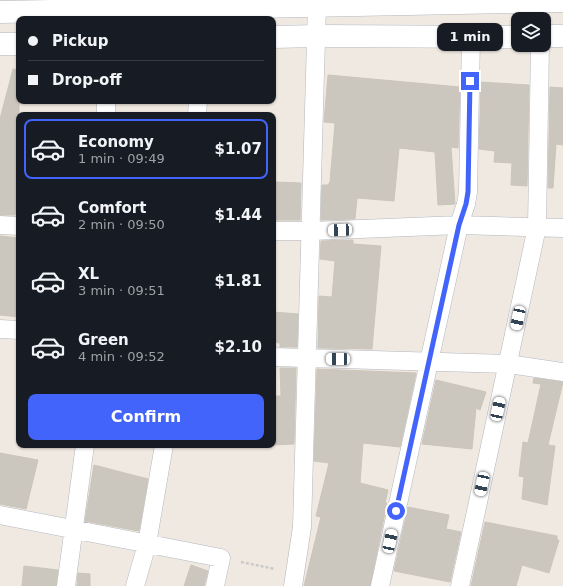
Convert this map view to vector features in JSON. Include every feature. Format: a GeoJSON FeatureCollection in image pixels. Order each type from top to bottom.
{"type":"FeatureCollection","features":[{"type":"Feature","properties":{"kind":"main road"},"geometry":{"type":"LineString","coordinates":[[0,12],[356,3],[563,0]]}},
{"type":"Feature","properties":{"kind":"main road"},"geometry":{"type":"LineString","coordinates":[[551,36],[563,36]]}},
{"type":"Feature","properties":{"kind":"main road"},"geometry":{"type":"LineString","coordinates":[[276,37],[511,37]]}},
{"type":"Feature","properties":{"kind":"main road"},"geometry":{"type":"LineString","coordinates":[[0,44],[16,44]]}},
{"type":"Feature","properties":{"kind":"street"},"geometry":{"type":"LineString","coordinates":[[294,579],[302,527],[317,5]]}},
{"type":"Feature","properties":{"kind":"street"},"geometry":{"type":"LineString","coordinates":[[380,586],[459,225],[466,204],[468,192],[471,38]]}},
{"type":"Feature","properties":{"kind":"street"},"geometry":{"type":"LineString","coordinates":[[460,586],[537,227],[540,52]]}},
{"type":"Feature","properties":{"kind":"street"},"geometry":{"type":"LineString","coordinates":[[0,225],[16,226]]}},
{"type":"Feature","properties":{"kind":"street"},"geometry":{"type":"LineString","coordinates":[[276,231],[459,225],[563,228]]}},
{"type":"Feature","properties":{"kind":"street"},"geometry":{"type":"LineString","coordinates":[[0,329],[16,330]]}},
{"type":"Feature","properties":{"kind":"street"},"geometry":{"type":"LineString","coordinates":[[276,357],[307,359],[429,360],[508,364],[563,372]]}},
{"type":"Feature","properties":{"kind":"street"},"geometry":{"type":"LineString","coordinates":[[66,586],[85,448]]}},
{"type":"Feature","properties":{"kind":"street"},"geometry":{"type":"LineString","coordinates":[[135,586],[147,544],[163,448]]}},
{"type":"Feature","properties":{"kind":"street"},"geometry":{"type":"LineString","coordinates":[[0,514],[221,558],[215,586]]}},
{"type":"Feature","properties":{"kind":"path"},"geometry":{"type":"LineString","coordinates":[[221,558],[294,579]]}},
{"type":"Feature","properties":{"kind":"building"},"geometry":{"type":"Polygon","coordinates":[[[13,69],[16,70],[16,104],[19,104],[19,112],[16,112],[15,215],[0,215],[0,119],[13,69]]]}},
{"type":"Feature","properties":{"kind":"building"},"geometry":{"type":"Polygon","coordinates":[[[328,75],[460,87],[458,148],[451,147],[455,204],[438,205],[435,152],[399,148],[394,201],[357,198],[355,219],[321,220],[322,185],[328,185],[330,182],[335,123],[324,122],[328,75]]]}},
{"type":"Feature","properties":{"kind":"building"},"geometry":{"type":"Polygon","coordinates":[[[481,82],[529,85],[527,186],[511,185],[512,163],[494,162],[495,151],[479,149],[481,82]]]}},
{"type":"Feature","properties":{"kind":"building"},"geometry":{"type":"Polygon","coordinates":[[[550,87],[563,88],[563,145],[556,144],[553,188],[548,188],[550,87]]]}},
{"type":"Feature","properties":{"kind":"building"},"geometry":{"type":"Polygon","coordinates":[[[276,182],[301,183],[300,220],[276,220],[276,182]]]}},
{"type":"Feature","properties":{"kind":"building"},"geometry":{"type":"Polygon","coordinates":[[[0,236],[16,238],[16,317],[0,315],[0,236]]]}},
{"type":"Feature","properties":{"kind":"building"},"geometry":{"type":"Polygon","coordinates":[[[353,240],[353,244],[381,246],[372,349],[318,348],[319,296],[332,297],[335,261],[320,259],[321,241],[353,240]]]}},
{"type":"Feature","properties":{"kind":"building"},"geometry":{"type":"Polygon","coordinates":[[[276,312],[298,314],[297,347],[280,347],[280,343],[276,342],[276,312]]]}},
{"type":"Feature","properties":{"kind":"building"},"geometry":{"type":"Polygon","coordinates":[[[280,368],[296,368],[294,444],[276,445],[276,396],[281,396],[280,368]]]}},
{"type":"Feature","properties":{"kind":"building"},"geometry":{"type":"Polygon","coordinates":[[[317,369],[416,373],[400,447],[363,443],[360,483],[388,490],[385,503],[387,503],[370,586],[304,586],[321,517],[316,516],[329,463],[314,461],[317,369]]]}},
{"type":"Feature","properties":{"kind":"building"},"geometry":{"type":"Polygon","coordinates":[[[534,378],[563,382],[548,445],[555,446],[547,505],[522,499],[524,477],[519,476],[523,442],[528,443],[541,384],[533,383],[534,378]]]}},
{"type":"Feature","properties":{"kind":"building"},"geometry":{"type":"Polygon","coordinates":[[[436,380],[486,392],[480,410],[476,408],[472,449],[422,444],[436,380]]]}},
{"type":"Feature","properties":{"kind":"building"},"geometry":{"type":"Polygon","coordinates":[[[0,453],[38,460],[26,509],[0,504],[0,453]]]}},
{"type":"Feature","properties":{"kind":"building"},"geometry":{"type":"Polygon","coordinates":[[[94,465],[148,479],[139,531],[85,521],[94,465]]]}},
{"type":"Feature","properties":{"kind":"building"},"geometry":{"type":"Polygon","coordinates":[[[408,507],[449,515],[446,529],[461,532],[450,582],[394,571],[408,507]]]}},
{"type":"Feature","properties":{"kind":"building"},"geometry":{"type":"Polygon","coordinates":[[[485,522],[557,536],[557,540],[559,540],[549,573],[522,565],[516,586],[471,586],[485,522]]]}},
{"type":"Feature","properties":{"kind":"building"},"geometry":{"type":"Polygon","coordinates":[[[191,565],[208,571],[204,586],[184,586],[191,565]]]}},
{"type":"Feature","properties":{"kind":"building"},"geometry":{"type":"Polygon","coordinates":[[[24,566],[58,570],[56,586],[22,586],[24,566]]]}},
{"type":"Feature","properties":{"kind":"building"},"geometry":{"type":"Polygon","coordinates":[[[78,573],[90,574],[90,586],[77,586],[78,573]]]}},
{"type":"Feature","properties":{"kind":"route"},"geometry":{"type":"LineString","coordinates":[[396,511],[459,225],[466,204],[469,178],[470,81]]}}]}
